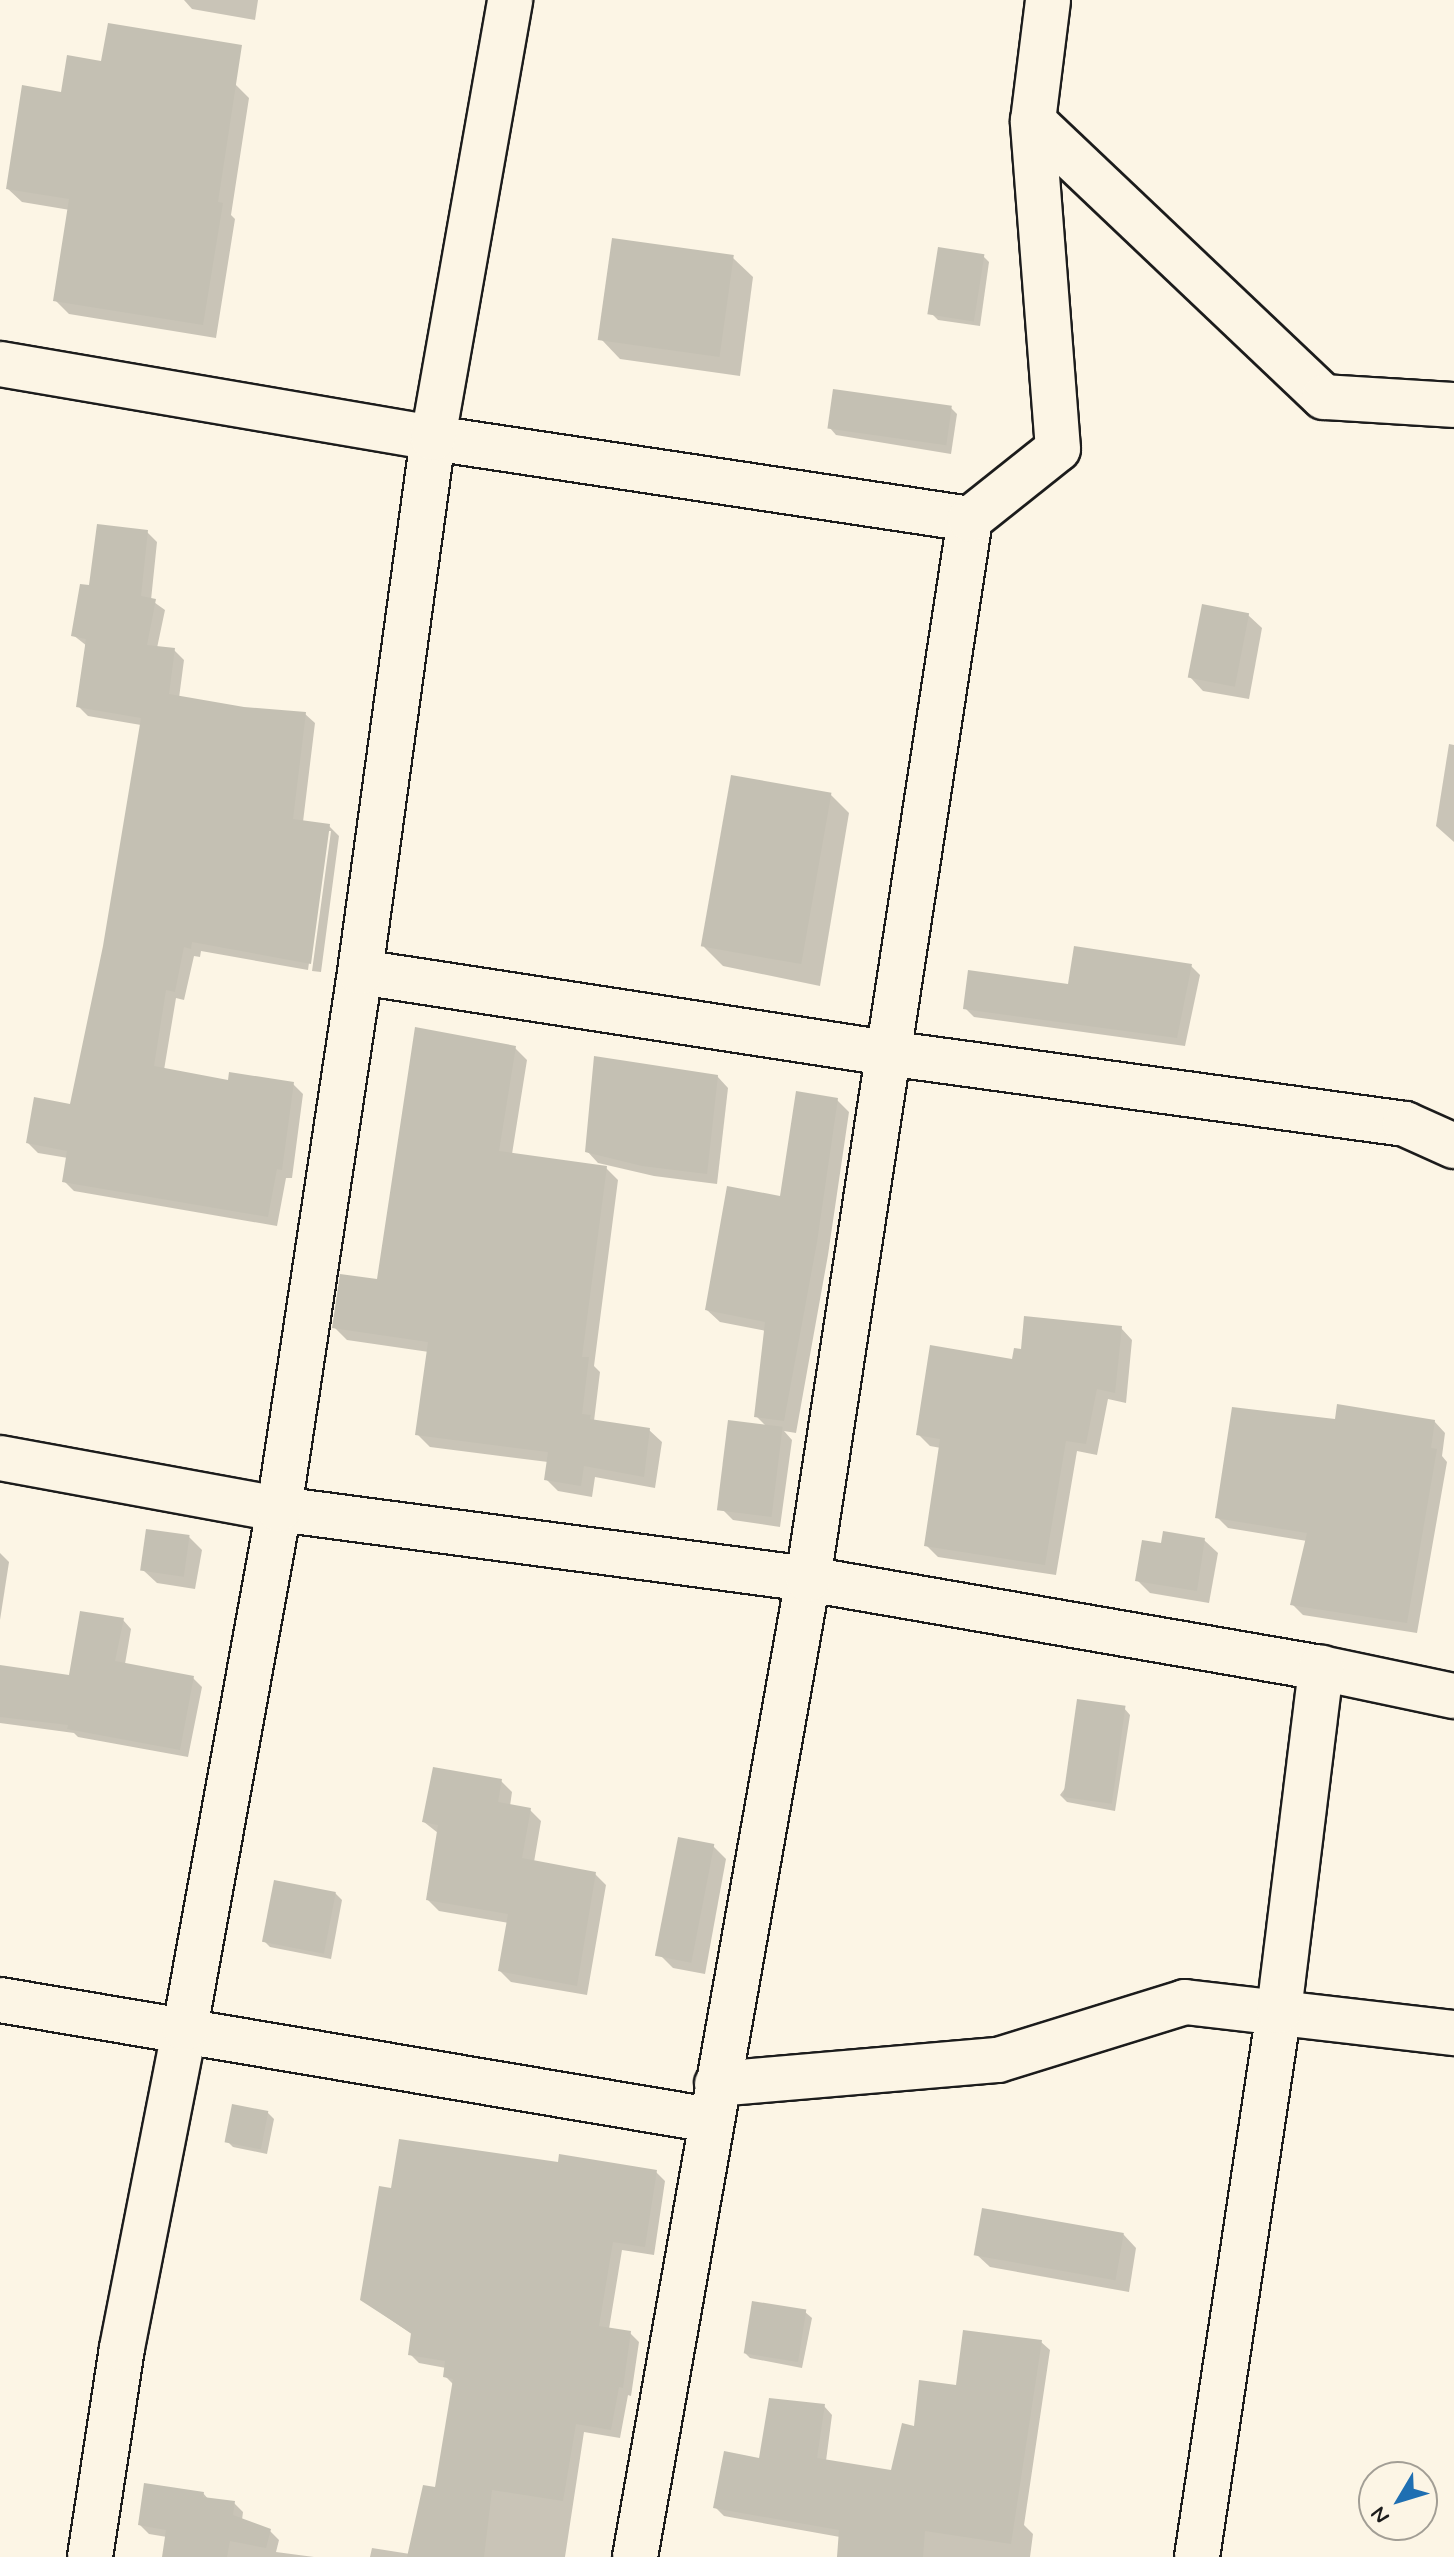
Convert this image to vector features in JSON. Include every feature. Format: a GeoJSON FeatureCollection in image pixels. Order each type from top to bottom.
{"type":"FeatureCollection","features":[{"type":"Feature","properties":{"kind":"street"},"geometry":{"type":"LineString","coordinates":[[90,2557],[122,2348],[185,2028],[279,1509],[360,972],[433,438],[510,0]]}},
{"type":"Feature","properties":{"kind":"street"},"geometry":{"type":"LineString","coordinates":[[635,2557],[808,1579],[970,519],[1058,449],[1033,121],[1048,0]]}},
{"type":"Feature","properties":{"kind":"street"},"geometry":{"type":"LineString","coordinates":[[1033,121],[1324,397],[1454,405]]}},
{"type":"Feature","properties":{"kind":"street"},"geometry":{"type":"LineString","coordinates":[[0,364],[433,438],[970,519]]}},
{"type":"Feature","properties":{"kind":"street"},"geometry":{"type":"LineString","coordinates":[[360,972],[887,1053],[1405,1124],[1454,1146]]}},
{"type":"Feature","properties":{"kind":"street"},"geometry":{"type":"LineString","coordinates":[[0,1458],[279,1509],[808,1579],[1321,1668],[1454,1696]]}},
{"type":"Feature","properties":{"kind":"street"},"geometry":{"type":"LineString","coordinates":[[1197,2557],[1279,2011],[1321,1668]]}},
{"type":"Feature","properties":{"kind":"street"},"geometry":{"type":"LineString","coordinates":[[0,2000],[714,2102],[998,2060],[1185,2002],[1454,2033]]}},
{"type":"Feature","properties":{"kind":"building"},"geometry":{"type":"Polygon","coordinates":[[[108,23],[242,45],[218,202],[223,203],[203,325],[53,301],[69,199],[6,189],[22,85],[61,92],[67,55],[101,61],[108,23]]]}},
{"type":"Feature","properties":{"kind":"building"},"geometry":{"type":"Polygon","coordinates":[[[612,238],[734,255],[719,357],[598,340],[612,238]]]}},
{"type":"Feature","properties":{"kind":"building"},"geometry":{"type":"Polygon","coordinates":[[[938,247],[984,254],[974,322],[927,314],[938,247]]]}},
{"type":"Feature","properties":{"kind":"building"},"geometry":{"type":"Polygon","coordinates":[[[833,389],[952,406],[946,445],[827,429],[833,389]]]}},
{"type":"Feature","properties":{"kind":"building"},"geometry":{"type":"Polygon","coordinates":[[[97,524],[148,530],[141,596],[156,599],[147,645],[175,648],[169,694],[244,707],[306,712],[293,819],[330,824],[311,964],[192,942],[191,949],[184,947],[175,992],[166,990],[154,1066],[228,1080],[229,1072],[294,1082],[282,1170],[277,1169],[268,1217],[62,1182],[67,1151],[26,1143],[34,1097],[70,1104],[103,946],[141,718],[76,707],[86,639],[71,636],[80,584],[89,585],[97,524]]]}},
{"type":"Feature","properties":{"kind":"building"},"geometry":{"type":"Polygon","coordinates":[[[1202,604],[1249,613],[1235,687],[1188,678],[1202,604]]]}},
{"type":"Feature","properties":{"kind":"building"},"geometry":{"type":"Polygon","coordinates":[[[731,775],[831,793],[801,964],[701,946],[731,775]]]}},
{"type":"Feature","properties":{"kind":"building"},"geometry":{"type":"Polygon","coordinates":[[[1074,946],[1192,964],[1177,1038],[963,1009],[968,970],[1068,984],[1074,946]]]}},
{"type":"Feature","properties":{"kind":"building"},"geometry":{"type":"Polygon","coordinates":[[[415,1027],[516,1046],[499,1151],[607,1166],[582,1357],[589,1357],[582,1414],[591,1415],[590,1419],[650,1428],[644,1477],[584,1466],[581,1486],[544,1480],[548,1452],[415,1435],[428,1342],[332,1328],[340,1274],[377,1279],[415,1027]]]}},
{"type":"Feature","properties":{"kind":"building"},"geometry":{"type":"Polygon","coordinates":[[[594,1056],[718,1075],[707,1174],[642,1166],[585,1152],[594,1056]]]}},
{"type":"Feature","properties":{"kind":"building"},"geometry":{"type":"Polygon","coordinates":[[[796,1091],[838,1098],[817,1242],[784,1421],[754,1417],[765,1322],[705,1310],[727,1186],[780,1196],[796,1091]]]}},
{"type":"Feature","properties":{"kind":"building"},"geometry":{"type":"Polygon","coordinates":[[[1024,1316],[1122,1326],[1115,1393],[1097,1389],[1086,1444],[1066,1441],[1045,1565],[924,1546],[940,1439],[916,1435],[930,1345],[1012,1359],[1014,1348],[1021,1349],[1024,1316]]]}},
{"type":"Feature","properties":{"kind":"building"},"geometry":{"type":"Polygon","coordinates":[[[1337,1404],[1435,1420],[1431,1448],[1437,1449],[1407,1623],[1290,1605],[1307,1533],[1215,1518],[1232,1407],[1335,1419],[1337,1404]]]}},
{"type":"Feature","properties":{"kind":"building"},"geometry":{"type":"Polygon","coordinates":[[[728,1420],[783,1427],[771,1517],[717,1510],[728,1420]]]}},
{"type":"Feature","properties":{"kind":"building"},"geometry":{"type":"Polygon","coordinates":[[[146,1529],[190,1535],[184,1577],[140,1571],[146,1529]]]}},
{"type":"Feature","properties":{"kind":"building"},"geometry":{"type":"Polygon","coordinates":[[[1163,1531],[1205,1538],[1197,1591],[1135,1581],[1142,1540],[1161,1543],[1163,1531]]]}},
{"type":"Feature","properties":{"kind":"building"},"geometry":{"type":"Polygon","coordinates":[[[80,1611],[124,1618],[115,1661],[194,1676],[180,1750],[67,1729],[68,1725],[0,1717],[0,1665],[69,1675],[80,1611]]]}},
{"type":"Feature","properties":{"kind":"building"},"geometry":{"type":"Polygon","coordinates":[[[1077,1699],[1126,1706],[1112,1804],[1063,1797],[1077,1699]]]}},
{"type":"Feature","properties":{"kind":"building"},"geometry":{"type":"Polygon","coordinates":[[[433,1767],[502,1779],[498,1802],[531,1808],[522,1858],[596,1872],[577,1986],[498,1971],[508,1914],[426,1900],[438,1825],[422,1822],[433,1767]]]}},
{"type":"Feature","properties":{"kind":"building"},"geometry":{"type":"Polygon","coordinates":[[[678,1837],[714,1844],[691,1963],[655,1956],[678,1837]]]}},
{"type":"Feature","properties":{"kind":"building"},"geometry":{"type":"Polygon","coordinates":[[[274,1880],[336,1892],[324,1954],[262,1942],[274,1880]]]}},
{"type":"Feature","properties":{"kind":"building"},"geometry":{"type":"Polygon","coordinates":[[[232,2104],[268,2111],[261,2149],[225,2142],[232,2104]]]}},
{"type":"Feature","properties":{"kind":"building"},"geometry":{"type":"Polygon","coordinates":[[[399,2139],[558,2162],[559,2154],[657,2170],[645,2247],[613,2242],[599,2326],[631,2331],[623,2388],[619,2387],[611,2430],[576,2424],[563,2501],[492,2490],[484,2557],[407,2557],[423,2485],[435,2487],[453,2379],[443,2377],[445,2361],[408,2355],[411,2333],[360,2300],[379,2186],[391,2188],[399,2139]]]}},
{"type":"Feature","properties":{"kind":"building"},"geometry":{"type":"Polygon","coordinates":[[[982,2208],[1124,2233],[1115,2280],[974,2255],[982,2208]]]}},
{"type":"Feature","properties":{"kind":"building"},"geometry":{"type":"Polygon","coordinates":[[[752,2301],[806,2310],[798,2362],[744,2353],[752,2301]]]}},
{"type":"Feature","properties":{"kind":"building"},"geometry":{"type":"Polygon","coordinates":[[[963,2330],[1042,2340],[1011,2544],[925,2531],[923,2557],[837,2557],[839,2530],[713,2508],[724,2451],[759,2458],[769,2398],[825,2404],[817,2458],[891,2470],[902,2423],[914,2426],[919,2380],[956,2385],[963,2330]]]}},
{"type":"Feature","properties":{"kind":"building"},"geometry":{"type":"Polygon","coordinates":[[[144,2483],[204,2492],[203,2497],[235,2501],[233,2515],[271,2529],[266,2548],[230,2541],[227,2557],[162,2557],[166,2530],[138,2525],[144,2483]]]}}]}
